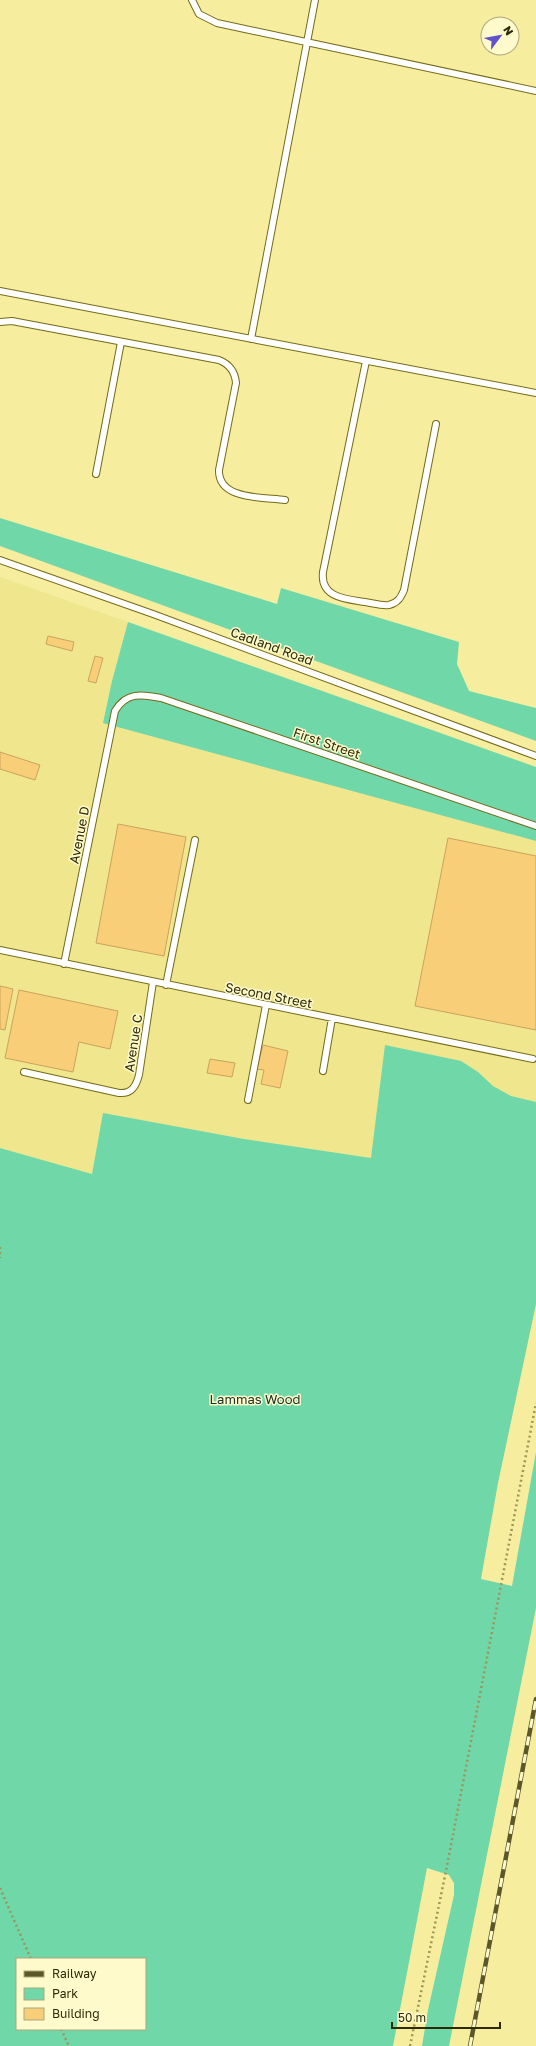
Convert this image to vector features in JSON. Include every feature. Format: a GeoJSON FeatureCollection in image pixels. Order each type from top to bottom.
{"type":"FeatureCollection","features":[{"type":"Feature","properties":{"kind":"lane"},"geometry":{"type":"LineString","coordinates":[[192,0],[199,14],[211,20],[536,91]]}},
{"type":"Feature","properties":{"kind":"lane"},"geometry":{"type":"LineString","coordinates":[[251,339],[315,0]]}},
{"type":"Feature","properties":{"kind":"lane"},"geometry":{"type":"LineString","coordinates":[[0,291],[536,394]]}},
{"type":"Feature","properties":{"kind":"lane"},"geometry":{"type":"LineString","coordinates":[[0,322],[12,321],[219,360],[229,366],[233,371],[236,383],[219,478],[226,489],[232,492],[285,500]]}},
{"type":"Feature","properties":{"kind":"lane"},"geometry":{"type":"LineString","coordinates":[[96,474],[121,342]]}},
{"type":"Feature","properties":{"kind":"lane"},"geometry":{"type":"LineString","coordinates":[[366,361],[322,578],[326,590],[336,597],[389,605],[398,601],[401,597],[404,590],[436,424]]}},
{"type":"Feature","properties":{"kind":"lane","name":"Cadland Road"},"geometry":{"type":"LineString","coordinates":[[0,560],[153,614],[536,756]]}},
{"type":"Feature","properties":{"kind":"lane","name":"First Street"},"geometry":{"type":"LineString","coordinates":[[115,711],[118,704],[132,696],[139,694],[161,698],[536,826]]}},
{"type":"Feature","properties":{"kind":"lane","name":"Avenue D"},"geometry":{"type":"LineString","coordinates":[[64,964],[115,711]]}},
{"type":"Feature","properties":{"kind":"lane"},"geometry":{"type":"LineString","coordinates":[[166,985],[195,840]]}},
{"type":"Feature","properties":{"kind":"lane","name":"Second Street"},"geometry":{"type":"LineString","coordinates":[[0,950],[533,1059]]}},
{"type":"Feature","properties":{"kind":"lane","name":"Avenue C"},"geometry":{"type":"LineString","coordinates":[[24,1072],[119,1093],[130,1091],[134,1087],[139,1075],[153,982]]}},
{"type":"Feature","properties":{"kind":"lane"},"geometry":{"type":"LineString","coordinates":[[248,1100],[266,1005]]}},
{"type":"Feature","properties":{"kind":"lane"},"geometry":{"type":"LineString","coordinates":[[323,1071],[332,1018]]}},
{"type":"Feature","properties":{"kind":"path"},"geometry":{"type":"LineString","coordinates":[[0,1247],[0,1258]]}},
{"type":"Feature","properties":{"kind":"path"},"geometry":{"type":"LineString","coordinates":[[410,2046],[444,1882],[536,1403]]}},
{"type":"Feature","properties":{"kind":"path"},"geometry":{"type":"LineString","coordinates":[[0,1888],[31,1958]]}},
{"type":"Feature","properties":{"kind":"path"},"geometry":{"type":"LineString","coordinates":[[61,2030],[69,2046]]}},
{"type":"Feature","properties":{"kind":"shaded area"},"geometry":{"type":"Polygon","coordinates":[[[0,577],[128,622],[112,681],[536,826],[536,1183],[244,1139],[103,1114],[92,1174],[0,1148],[0,577]]]}},
{"type":"Feature","properties":{"kind":"green space"},"geometry":{"type":"Polygon","coordinates":[[[0,518],[277,604],[281,588],[459,642],[457,664],[469,691],[536,708],[536,741],[0,546],[0,518]]]}},
{"type":"Feature","properties":{"kind":"green space"},"geometry":{"type":"Polygon","coordinates":[[[128,622],[536,767],[536,841],[103,723],[112,681],[128,622]]]}},
{"type":"Feature","properties":{"kind":"green space","name":"Lammas Wood"},"geometry":{"type":"Polygon","coordinates":[[[385,1045],[461,1061],[478,1072],[493,1086],[511,1096],[536,1102],[536,1304],[498,1483],[481,1579],[512,1586],[536,1452],[536,1608],[449,2046],[422,2046],[428,2010],[454,1895],[454,1883],[449,1875],[427,1868],[393,2046],[0,2046],[0,1148],[92,1174],[103,1113],[244,1139],[371,1158],[385,1045]]]}},
{"type":"Feature","properties":{"kind":"building"},"geometry":{"type":"Polygon","coordinates":[[[48,636],[74,642],[72,651],[46,644],[48,636]]]}},
{"type":"Feature","properties":{"kind":"building"},"geometry":{"type":"Polygon","coordinates":[[[95,656],[103,658],[96,683],[88,681],[95,656]]]}},
{"type":"Feature","properties":{"kind":"building"},"geometry":{"type":"Polygon","coordinates":[[[0,752],[40,765],[35,780],[0,769],[0,752]]]}},
{"type":"Feature","properties":{"kind":"building"},"geometry":{"type":"Polygon","coordinates":[[[118,824],[186,837],[164,956],[96,943],[118,824]]]}},
{"type":"Feature","properties":{"kind":"building"},"geometry":{"type":"Polygon","coordinates":[[[448,838],[536,856],[536,1030],[415,1006],[448,838]]]}},
{"type":"Feature","properties":{"kind":"building"},"geometry":{"type":"Polygon","coordinates":[[[0,986],[13,989],[5,1030],[0,1029],[0,986]]]}},
{"type":"Feature","properties":{"kind":"building"},"geometry":{"type":"Polygon","coordinates":[[[19,990],[118,1011],[110,1049],[79,1042],[73,1072],[5,1058],[19,990]]]}},
{"type":"Feature","properties":{"kind":"building"},"geometry":{"type":"Polygon","coordinates":[[[263,1045],[288,1051],[280,1088],[261,1084],[264,1070],[257,1069],[263,1045]]]}},
{"type":"Feature","properties":{"kind":"building"},"geometry":{"type":"Polygon","coordinates":[[[210,1059],[235,1063],[232,1077],[207,1073],[210,1059]]]}},
{"type":"Feature","properties":{"kind":"railway"},"geometry":{"type":"LineString","coordinates":[[470,2046],[536,1699]]}}]}
